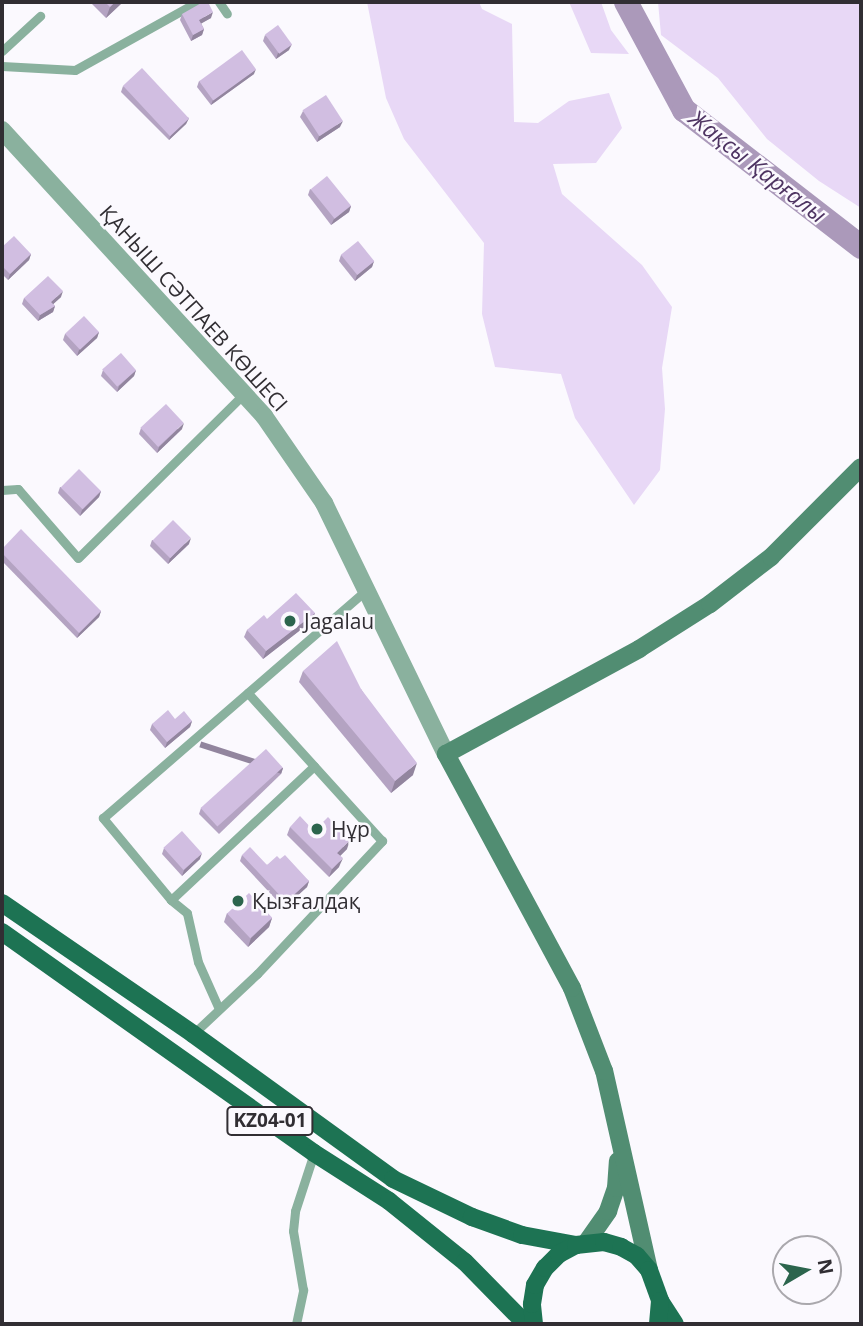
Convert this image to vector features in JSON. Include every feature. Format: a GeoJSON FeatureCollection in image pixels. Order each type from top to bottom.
{"type":"FeatureCollection","features":[{"type":"Feature","properties":{"kind":"main road"},"geometry":{"type":"LineString","coordinates":[[675,1324],[660,1301],[649,1270],[604,1071],[572,988],[446,754],[639,649],[710,604],[771,557],[861,467]]}},
{"type":"Feature","properties":{"kind":"main road","name":"KZ04-01"},"geometry":{"type":"LineString","coordinates":[[2,903],[193,1034],[393,1179],[472,1217],[523,1235],[581,1244],[604,1242],[621,1247],[637,1256],[649,1270]]}},
{"type":"Feature","properties":{"kind":"main road","name":"KZ04-01"},"geometry":{"type":"LineString","coordinates":[[2,932],[314,1153],[389,1201],[466,1262],[526,1324]]}},
{"type":"Feature","properties":{"kind":"main road"},"geometry":{"type":"LineString","coordinates":[[534,1324],[532,1304],[540,1276],[559,1254],[581,1244],[608,1211],[616,1188],[620,1144]]}},
{"type":"Feature","properties":{"kind":"main road"},"geometry":{"type":"LineString","coordinates":[[658,1324],[660,1301]]}},
{"type":"Feature","properties":{"kind":"street","name":"ҚАНЫШ СӘТПАЕВ КӨШЕСІ"},"geometry":{"type":"LineString","coordinates":[[2,130],[264,416],[324,503],[446,754]]}},
{"type":"Feature","properties":{"kind":"lane"},"geometry":{"type":"LineString","coordinates":[[2,66],[75,70],[197,2]]}},
{"type":"Feature","properties":{"kind":"lane"},"geometry":{"type":"LineString","coordinates":[[219,2],[227,14]]}},
{"type":"Feature","properties":{"kind":"lane"},"geometry":{"type":"LineString","coordinates":[[2,51],[40,16]]}},
{"type":"Feature","properties":{"kind":"lane"},"geometry":{"type":"LineString","coordinates":[[2,490],[19,489],[78,558],[244,394]]}},
{"type":"Feature","properties":{"kind":"lane"},"geometry":{"type":"LineString","coordinates":[[219,1009],[198,962],[187,913],[171,900],[103,818],[366,590]]}},
{"type":"Feature","properties":{"kind":"lane"},"geometry":{"type":"LineString","coordinates":[[193,1034],[382,841],[248,693]]}},
{"type":"Feature","properties":{"kind":"lane"},"geometry":{"type":"LineString","coordinates":[[171,900],[314,766]]}},
{"type":"Feature","properties":{"kind":"lane"},"geometry":{"type":"LineString","coordinates":[[296,1324],[303,1290],[293,1231],[295,1210],[314,1153]]}},
{"type":"Feature","properties":{"kind":"shaded area"},"geometry":{"type":"Polygon","coordinates":[[[367,2],[479,2],[482,9],[512,24],[514,122],[538,123],[569,101],[609,93],[622,128],[596,163],[553,164],[562,194],[642,265],[672,307],[662,368],[665,409],[660,470],[634,505],[575,418],[561,374],[495,367],[482,314],[484,243],[404,139],[386,98],[367,2]]]}},
{"type":"Feature","properties":{"kind":"shaded area"},"geometry":{"type":"Polygon","coordinates":[[[569,2],[601,2],[611,30],[629,54],[591,53],[569,2]]]}},
{"type":"Feature","properties":{"kind":"shaded area"},"geometry":{"type":"Polygon","coordinates":[[[658,2],[861,2],[861,208],[819,181],[767,139],[718,78],[661,35],[658,2]]]}},
{"type":"Feature","properties":{"kind":"building"},"geometry":{"type":"Polygon","coordinates":[[[208,2],[213,12],[199,20],[204,29],[193,35],[182,14],[208,2]]]}},
{"type":"Feature","properties":{"kind":"building"},"geometry":{"type":"Polygon","coordinates":[[[278,25],[292,44],[279,54],[265,34],[278,25]]]}},
{"type":"Feature","properties":{"kind":"building"},"geometry":{"type":"Polygon","coordinates":[[[242,50],[256,69],[213,101],[199,81],[242,50]]]}},
{"type":"Feature","properties":{"kind":"building"},"geometry":{"type":"Polygon","coordinates":[[[142,68],[189,118],[170,136],[123,86],[142,68]]]}},
{"type":"Feature","properties":{"kind":"building"},"geometry":{"type":"Polygon","coordinates":[[[326,95],[343,121],[319,136],[303,110],[326,95]]]}},
{"type":"Feature","properties":{"kind":"building"},"geometry":{"type":"Polygon","coordinates":[[[327,176],[351,206],[335,219],[311,189],[327,176]]]}},
{"type":"Feature","properties":{"kind":"building"},"geometry":{"type":"Polygon","coordinates":[[[14,236],[31,254],[10,274],[2,266],[2,247],[14,236]]]}},
{"type":"Feature","properties":{"kind":"building"},"geometry":{"type":"Polygon","coordinates":[[[358,241],[374,261],[357,275],[341,255],[358,241]]]}},
{"type":"Feature","properties":{"kind":"building"},"geometry":{"type":"Polygon","coordinates":[[[48,276],[63,291],[51,302],[55,306],[40,315],[24,298],[48,276]]]}},
{"type":"Feature","properties":{"kind":"building"},"geometry":{"type":"Polygon","coordinates":[[[84,316],[99,332],[80,350],[65,334],[84,316]]]}},
{"type":"Feature","properties":{"kind":"building"},"geometry":{"type":"Polygon","coordinates":[[[121,353],[136,370],[117,387],[102,369],[121,353]]]}},
{"type":"Feature","properties":{"kind":"building"},"geometry":{"type":"Polygon","coordinates":[[[166,404],[184,423],[158,447],[140,428],[166,404]]]}},
{"type":"Feature","properties":{"kind":"building"},"geometry":{"type":"Polygon","coordinates":[[[79,469],[101,491],[83,509],[61,487],[79,469]]]}},
{"type":"Feature","properties":{"kind":"building"},"geometry":{"type":"Polygon","coordinates":[[[173,520],[191,538],[170,558],[152,541],[173,520]]]}},
{"type":"Feature","properties":{"kind":"building"},"geometry":{"type":"Polygon","coordinates":[[[21,529],[101,611],[79,633],[2,553],[2,549],[21,529]]]}},
{"type":"Feature","properties":{"kind":"building"},"geometry":{"type":"Polygon","coordinates":[[[296,593],[315,613],[266,651],[247,630],[264,615],[267,619],[296,593]]]}},
{"type":"Feature","properties":{"kind":"building"},"geometry":{"type":"Polygon","coordinates":[[[337,641],[361,689],[417,763],[395,781],[303,671],[337,641]]]}},
{"type":"Feature","properties":{"kind":"building"},"geometry":{"type":"Polygon","coordinates":[[[168,710],[175,719],[184,711],[192,721],[167,742],[152,724],[168,710]]]}},
{"type":"Feature","properties":{"kind":"building"},"geometry":{"type":"Polygon","coordinates":[[[266,749],[283,768],[217,826],[201,808],[266,749]]]}},
{"type":"Feature","properties":{"kind":"building"},"geometry":{"type":"Polygon","coordinates":[[[300,816],[314,831],[328,817],[350,840],[337,853],[343,858],[332,869],[290,827],[300,816]]]}},
{"type":"Feature","properties":{"kind":"building"},"geometry":{"type":"Polygon","coordinates":[[[182,831],[202,853],[183,870],[163,848],[182,831]]]}},
{"type":"Feature","properties":{"kind":"building"},"geometry":{"type":"Polygon","coordinates":[[[250,847],[267,865],[277,856],[280,859],[285,855],[309,881],[286,902],[242,855],[250,847]]]}},
{"type":"Feature","properties":{"kind":"building"},"geometry":{"type":"Polygon","coordinates":[[[249,893],[272,918],[250,938],[227,913],[249,893]]]}},
{"type":"Feature","properties":{"kind":"waterway","name":"Жақсы Қарғалы"},"geometry":{"type":"LineString","coordinates":[[626,2],[684,110],[861,247]]}},
{"type":"Feature","properties":{"kind":"place","name":"Jagalau"},"geometry":{"type":"Point","coordinates":[290,621]}},
{"type":"Feature","properties":{"kind":"place","name":"Нұр"},"geometry":{"type":"Point","coordinates":[317,829]}},
{"type":"Feature","properties":{"kind":"place","name":"Қызғалдақ"},"geometry":{"type":"Point","coordinates":[238,901]}}]}
